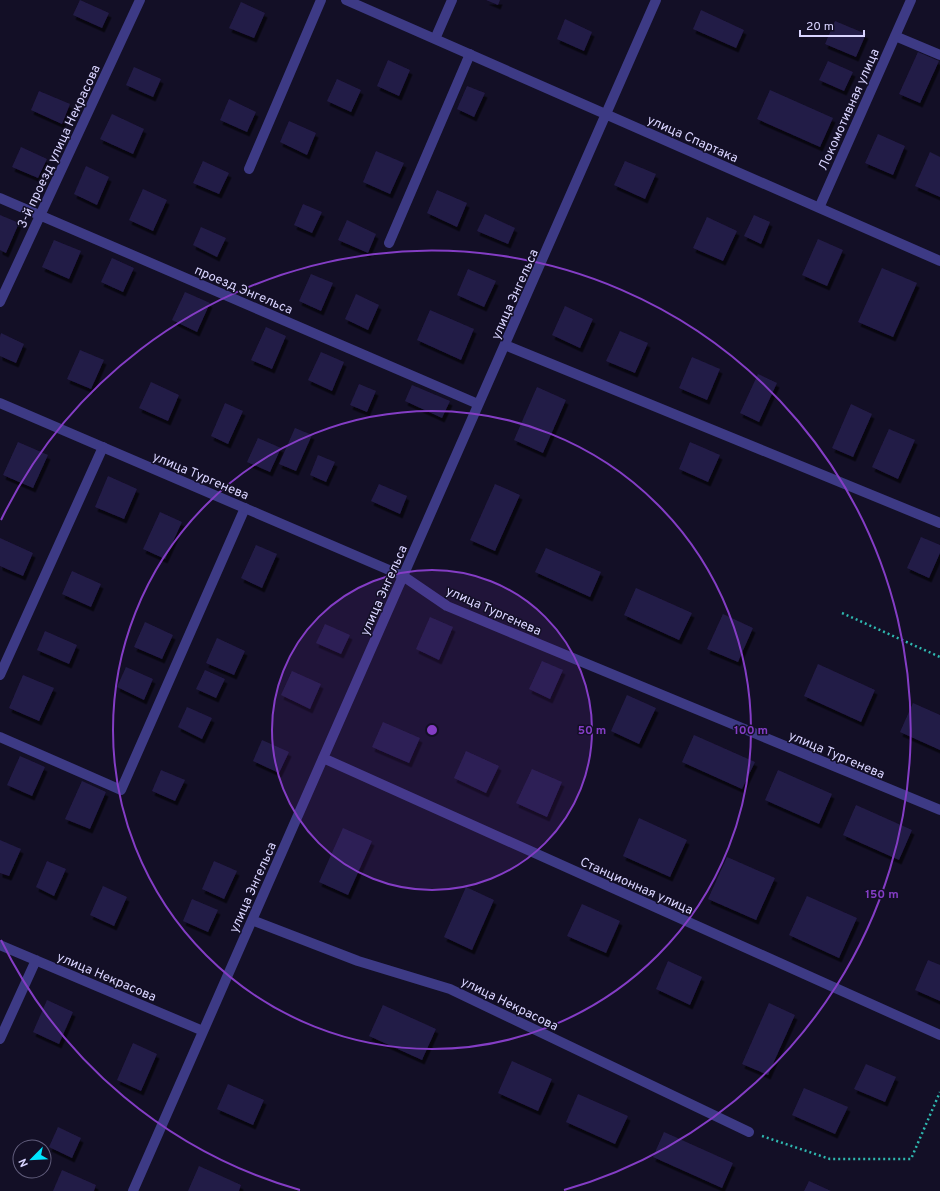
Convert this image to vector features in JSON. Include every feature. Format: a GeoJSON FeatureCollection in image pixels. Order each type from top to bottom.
{"type":"FeatureCollection","features":[{"type":"Feature","properties":{"kind":"street","name":"3-й проезд улица Некрасова"},"geometry":{"type":"LineString","coordinates":[[0,302],[140,0]]}},
{"type":"Feature","properties":{"kind":"street"},"geometry":{"type":"LineString","coordinates":[[249,169],[321,0]]}},
{"type":"Feature","properties":{"kind":"street","name":"улица Спартака"},"geometry":{"type":"LineString","coordinates":[[346,0],[940,261]]}},
{"type":"Feature","properties":{"kind":"street"},"geometry":{"type":"LineString","coordinates":[[435,39],[452,0]]}},
{"type":"Feature","properties":{"kind":"street","name":"улица Энгельса"},"geometry":{"type":"LineString","coordinates":[[133,1191],[478,404],[506,345],[656,0]]}},
{"type":"Feature","properties":{"kind":"street","name":"Локомотивная улица"},"geometry":{"type":"LineString","coordinates":[[819,208],[911,0]]}},
{"type":"Feature","properties":{"kind":"street"},"geometry":{"type":"LineString","coordinates":[[895,36],[940,55]]}},
{"type":"Feature","properties":{"kind":"street"},"geometry":{"type":"LineString","coordinates":[[389,243],[470,54]]}},
{"type":"Feature","properties":{"kind":"street","name":"проезд Энгельса"},"geometry":{"type":"LineString","coordinates":[[0,198],[478,404]]}},
{"type":"Feature","properties":{"kind":"street"},"geometry":{"type":"LineString","coordinates":[[506,345],[940,523]]}},
{"type":"Feature","properties":{"kind":"street","name":"улица Тургенева"},"geometry":{"type":"LineString","coordinates":[[0,403],[403,576],[447,606],[940,810]]}},
{"type":"Feature","properties":{"kind":"street"},"geometry":{"type":"LineString","coordinates":[[0,675],[103,447]]}},
{"type":"Feature","properties":{"kind":"street"},"geometry":{"type":"LineString","coordinates":[[0,737],[121,790],[245,508]]}},
{"type":"Feature","properties":{"kind":"street","name":"Станционная улица"},"geometry":{"type":"LineString","coordinates":[[323,758],[940,1035]]}},
{"type":"Feature","properties":{"kind":"street","name":"улица Некрасова"},"geometry":{"type":"LineString","coordinates":[[252,920],[358,961],[450,989],[749,1132]]}},
{"type":"Feature","properties":{"kind":"street","name":"улица Некрасова"},"geometry":{"type":"LineString","coordinates":[[0,944],[203,1031]]}},
{"type":"Feature","properties":{"kind":"street"},"geometry":{"type":"LineString","coordinates":[[0,1040],[36,960]]}},
{"type":"Feature","properties":{"kind":"path"},"geometry":{"type":"LineString","coordinates":[[842,613],[940,657]]}},
{"type":"Feature","properties":{"kind":"path"},"geometry":{"type":"LineString","coordinates":[[749,1132],[830,1159],[911,1159],[940,1092]]}},
{"type":"Feature","properties":{"kind":"building"},"geometry":{"type":"Polygon","coordinates":[[[80,0],[109,13],[102,28],[73,15],[80,0]]]}},
{"type":"Feature","properties":{"kind":"building"},"geometry":{"type":"Polygon","coordinates":[[[486,0],[500,0],[498,5],[486,0]]]}},
{"type":"Feature","properties":{"kind":"building"},"geometry":{"type":"Polygon","coordinates":[[[241,2],[265,13],[254,38],[229,28],[241,2]]]}},
{"type":"Feature","properties":{"kind":"building"},"geometry":{"type":"Polygon","coordinates":[[[701,10],[744,30],[736,48],[693,29],[701,10]]]}},
{"type":"Feature","properties":{"kind":"building"},"geometry":{"type":"Polygon","coordinates":[[[565,19],[592,32],[584,51],[557,39],[565,19]]]}},
{"type":"Feature","properties":{"kind":"building"},"geometry":{"type":"Polygon","coordinates":[[[835,21],[866,34],[856,57],[825,44],[835,21]]]}},
{"type":"Feature","properties":{"kind":"building"},"geometry":{"type":"Polygon","coordinates":[[[918,52],[939,61],[920,103],[899,94],[918,52]]]}},
{"type":"Feature","properties":{"kind":"building"},"geometry":{"type":"Polygon","coordinates":[[[388,60],[410,70],[399,96],[377,86],[388,60]]]}},
{"type":"Feature","properties":{"kind":"building"},"geometry":{"type":"Polygon","coordinates":[[[828,61],[853,72],[844,91],[819,80],[828,61]]]}},
{"type":"Feature","properties":{"kind":"building"},"geometry":{"type":"Polygon","coordinates":[[[134,67],[161,79],[153,97],[126,85],[134,67]]]}},
{"type":"Feature","properties":{"kind":"building"},"geometry":{"type":"Polygon","coordinates":[[[337,79],[361,90],[351,112],[327,101],[337,79]]]}},
{"type":"Feature","properties":{"kind":"building"},"geometry":{"type":"Polygon","coordinates":[[[467,86],[485,93],[474,117],[457,109],[467,86]]]}},
{"type":"Feature","properties":{"kind":"building"},"geometry":{"type":"Polygon","coordinates":[[[770,90],[833,118],[820,147],[757,119],[770,90]]]}},
{"type":"Feature","properties":{"kind":"building"},"geometry":{"type":"Polygon","coordinates":[[[39,91],[70,104],[62,124],[31,110],[39,91]]]}},
{"type":"Feature","properties":{"kind":"building"},"geometry":{"type":"Polygon","coordinates":[[[229,99],[256,112],[247,132],[220,120],[229,99]]]}},
{"type":"Feature","properties":{"kind":"building"},"geometry":{"type":"Polygon","coordinates":[[[112,114],[144,129],[133,154],[100,139],[112,114]]]}},
{"type":"Feature","properties":{"kind":"building"},"geometry":{"type":"Polygon","coordinates":[[[289,121],[316,133],[307,155],[280,142],[289,121]]]}},
{"type":"Feature","properties":{"kind":"building"},"geometry":{"type":"Polygon","coordinates":[[[878,134],[905,146],[893,175],[865,163],[878,134]]]}},
{"type":"Feature","properties":{"kind":"building"},"geometry":{"type":"Polygon","coordinates":[[[21,147],[47,159],[38,178],[12,167],[21,147]]]}},
{"type":"Feature","properties":{"kind":"building"},"geometry":{"type":"Polygon","coordinates":[[[376,151],[404,163],[390,194],[363,182],[376,151]]]}},
{"type":"Feature","properties":{"kind":"building"},"geometry":{"type":"Polygon","coordinates":[[[930,152],[940,157],[940,197],[915,186],[930,152]]]}},
{"type":"Feature","properties":{"kind":"building"},"geometry":{"type":"Polygon","coordinates":[[[203,161],[229,173],[219,194],[193,183],[203,161]]]}},
{"type":"Feature","properties":{"kind":"building"},"geometry":{"type":"Polygon","coordinates":[[[625,161],[656,174],[645,199],[614,185],[625,161]]]}},
{"type":"Feature","properties":{"kind":"building"},"geometry":{"type":"Polygon","coordinates":[[[86,166],[109,177],[97,205],[74,194],[86,166]]]}},
{"type":"Feature","properties":{"kind":"building"},"geometry":{"type":"Polygon","coordinates":[[[143,189],[167,200],[153,231],[129,220],[143,189]]]}},
{"type":"Feature","properties":{"kind":"building"},"geometry":{"type":"Polygon","coordinates":[[[437,190],[467,203],[457,227],[427,213],[437,190]]]}},
{"type":"Feature","properties":{"kind":"building"},"geometry":{"type":"Polygon","coordinates":[[[303,204],[322,212],[312,233],[294,225],[303,204]]]}},
{"type":"Feature","properties":{"kind":"building"},"geometry":{"type":"Polygon","coordinates":[[[485,214],[515,228],[508,244],[477,231],[485,214]]]}},
{"type":"Feature","properties":{"kind":"building"},"geometry":{"type":"Polygon","coordinates":[[[0,215],[19,223],[6,253],[0,250],[0,215]]]}},
{"type":"Feature","properties":{"kind":"building"},"geometry":{"type":"Polygon","coordinates":[[[754,215],[770,222],[761,244],[744,236],[754,215]]]}},
{"type":"Feature","properties":{"kind":"building"},"geometry":{"type":"Polygon","coordinates":[[[707,217],[737,231],[723,261],[693,248],[707,217]]]}},
{"type":"Feature","properties":{"kind":"building"},"geometry":{"type":"Polygon","coordinates":[[[347,220],[376,234],[368,253],[338,240],[347,220]]]}},
{"type":"Feature","properties":{"kind":"building"},"geometry":{"type":"Polygon","coordinates":[[[201,227],[226,238],[217,257],[193,245],[201,227]]]}},
{"type":"Feature","properties":{"kind":"building"},"geometry":{"type":"Polygon","coordinates":[[[818,239],[843,250],[827,286],[802,275],[818,239]]]}},
{"type":"Feature","properties":{"kind":"building"},"geometry":{"type":"Polygon","coordinates":[[[54,240],[81,251],[69,279],[42,267],[54,240]]]}},
{"type":"Feature","properties":{"kind":"building"},"geometry":{"type":"Polygon","coordinates":[[[112,258],[134,268],[123,292],[101,282],[112,258]]]}},
{"type":"Feature","properties":{"kind":"building"},"geometry":{"type":"Polygon","coordinates":[[[882,268],[917,283],[893,337],[858,322],[882,268]]]}},
{"type":"Feature","properties":{"kind":"building"},"geometry":{"type":"Polygon","coordinates":[[[468,269],[496,281],[484,307],[457,295],[468,269]]]}},
{"type":"Feature","properties":{"kind":"building"},"geometry":{"type":"Polygon","coordinates":[[[311,274],[333,283],[321,311],[299,301],[311,274]]]}},
{"type":"Feature","properties":{"kind":"building"},"geometry":{"type":"Polygon","coordinates":[[[185,292],[210,303],[197,332],[172,320],[185,292]]]}},
{"type":"Feature","properties":{"kind":"building"},"geometry":{"type":"Polygon","coordinates":[[[356,294],[379,305],[368,330],[345,319],[356,294]]]}},
{"type":"Feature","properties":{"kind":"building"},"geometry":{"type":"Polygon","coordinates":[[[565,306],[593,319],[580,348],[552,335],[565,306]]]}},
{"type":"Feature","properties":{"kind":"building"},"geometry":{"type":"Polygon","coordinates":[[[430,310],[474,329],[461,360],[417,340],[430,310]]]}},
{"type":"Feature","properties":{"kind":"building"},"geometry":{"type":"Polygon","coordinates":[[[266,327],[286,336],[272,369],[251,360],[266,327]]]}},
{"type":"Feature","properties":{"kind":"building"},"geometry":{"type":"Polygon","coordinates":[[[620,331],[648,343],[635,373],[606,361],[620,331]]]}},
{"type":"Feature","properties":{"kind":"building"},"geometry":{"type":"Polygon","coordinates":[[[1,333],[24,344],[16,363],[0,356],[1,333]]]}},
{"type":"Feature","properties":{"kind":"building"},"geometry":{"type":"Polygon","coordinates":[[[80,350],[104,360],[91,389],[67,379],[80,350]]]}},
{"type":"Feature","properties":{"kind":"building"},"geometry":{"type":"Polygon","coordinates":[[[321,352],[344,362],[332,391],[308,380],[321,352]]]}},
{"type":"Feature","properties":{"kind":"building"},"geometry":{"type":"Polygon","coordinates":[[[692,357],[720,369],[707,400],[679,388],[692,357]]]}},
{"type":"Feature","properties":{"kind":"building"},"geometry":{"type":"Polygon","coordinates":[[[758,374],[777,383],[759,422],[740,413],[758,374]]]}},
{"type":"Feature","properties":{"kind":"building"},"geometry":{"type":"Polygon","coordinates":[[[151,382],[179,395],[168,421],[139,408],[151,382]]]}},
{"type":"Feature","properties":{"kind":"building"},"geometry":{"type":"Polygon","coordinates":[[[359,384],[376,391],[367,412],[350,405],[359,384]]]}},
{"type":"Feature","properties":{"kind":"building"},"geometry":{"type":"Polygon","coordinates":[[[412,385],[450,401],[442,418],[405,401],[412,385]]]}},
{"type":"Feature","properties":{"kind":"building"},"geometry":{"type":"Polygon","coordinates":[[[537,387],[566,400],[543,453],[514,440],[537,387]]]}},
{"type":"Feature","properties":{"kind":"building"},"geometry":{"type":"Polygon","coordinates":[[[225,403],[243,411],[228,444],[211,436],[225,403]]]}},
{"type":"Feature","properties":{"kind":"building"},"geometry":{"type":"Polygon","coordinates":[[[851,404],[872,414],[853,457],[832,448],[851,404]]]}},
{"type":"Feature","properties":{"kind":"building"},"geometry":{"type":"Polygon","coordinates":[[[295,428],[312,435],[296,471],[279,464],[295,428]]]}},
{"type":"Feature","properties":{"kind":"building"},"geometry":{"type":"Polygon","coordinates":[[[889,429],[915,440],[898,479],[872,467],[889,429]]]}},
{"type":"Feature","properties":{"kind":"building"},"geometry":{"type":"Polygon","coordinates":[[[258,438],[281,448],[270,472],[247,462],[258,438]]]}},
{"type":"Feature","properties":{"kind":"building"},"geometry":{"type":"Polygon","coordinates":[[[18,442],[48,455],[33,488],[3,475],[18,442]]]}},
{"type":"Feature","properties":{"kind":"building"},"geometry":{"type":"Polygon","coordinates":[[[690,442],[720,455],[708,482],[679,469],[690,442]]]}},
{"type":"Feature","properties":{"kind":"building"},"geometry":{"type":"Polygon","coordinates":[[[318,455],[335,462],[326,482],[310,475],[318,455]]]}},
{"type":"Feature","properties":{"kind":"building"},"geometry":{"type":"Polygon","coordinates":[[[108,476],[137,489],[124,519],[95,507],[108,476]]]}},
{"type":"Feature","properties":{"kind":"building"},"geometry":{"type":"Polygon","coordinates":[[[379,484],[407,496],[400,514],[371,501],[379,484]]]}},
{"type":"Feature","properties":{"kind":"building"},"geometry":{"type":"Polygon","coordinates":[[[495,484],[520,495],[495,551],[470,540],[495,484]]]}},
{"type":"Feature","properties":{"kind":"building"},"geometry":{"type":"Polygon","coordinates":[[[160,512],[182,522],[165,559],[143,549],[160,512]]]}},
{"type":"Feature","properties":{"kind":"building"},"geometry":{"type":"Polygon","coordinates":[[[921,537],[940,545],[940,553],[929,578],[907,568],[921,537]]]}},
{"type":"Feature","properties":{"kind":"building"},"geometry":{"type":"Polygon","coordinates":[[[0,538],[33,553],[23,576],[0,566],[0,538]]]}},
{"type":"Feature","properties":{"kind":"building"},"geometry":{"type":"Polygon","coordinates":[[[256,545],[277,554],[262,588],[241,578],[256,545]]]}},
{"type":"Feature","properties":{"kind":"building"},"geometry":{"type":"Polygon","coordinates":[[[546,548],[601,572],[590,597],[535,572],[546,548]]]}},
{"type":"Feature","properties":{"kind":"building"},"geometry":{"type":"Polygon","coordinates":[[[72,571],[101,584],[91,607],[62,594],[72,571]]]}},
{"type":"Feature","properties":{"kind":"building"},"geometry":{"type":"Polygon","coordinates":[[[636,588],[692,613],[679,640],[624,615],[636,588]]]}},
{"type":"Feature","properties":{"kind":"building"},"geometry":{"type":"Polygon","coordinates":[[[723,614],[753,628],[738,662],[707,649],[723,614]]]}},
{"type":"Feature","properties":{"kind":"building"},"geometry":{"type":"Polygon","coordinates":[[[430,617],[453,627],[439,660],[416,649],[430,617]]]}},
{"type":"Feature","properties":{"kind":"building"},"geometry":{"type":"Polygon","coordinates":[[[145,622],[173,635],[162,659],[134,647],[145,622]]]}},
{"type":"Feature","properties":{"kind":"building"},"geometry":{"type":"Polygon","coordinates":[[[325,624],[350,635],[341,654],[316,643],[325,624]]]}},
{"type":"Feature","properties":{"kind":"building"},"geometry":{"type":"Polygon","coordinates":[[[45,631],[77,645],[69,664],[37,650],[45,631]]]}},
{"type":"Feature","properties":{"kind":"building"},"geometry":{"type":"Polygon","coordinates":[[[217,638],[245,651],[234,675],[206,663],[217,638]]]}},
{"type":"Feature","properties":{"kind":"building"},"geometry":{"type":"Polygon","coordinates":[[[542,661],[563,670],[550,699],[529,689],[542,661]]]}},
{"type":"Feature","properties":{"kind":"building"},"geometry":{"type":"Polygon","coordinates":[[[818,664],[875,690],[861,722],[804,696],[818,664]]]}},
{"type":"Feature","properties":{"kind":"building"},"geometry":{"type":"Polygon","coordinates":[[[126,667],[153,679],[144,700],[117,687],[126,667]]]}},
{"type":"Feature","properties":{"kind":"building"},"geometry":{"type":"Polygon","coordinates":[[[205,670],[225,679],[216,698],[196,689],[205,670]]]}},
{"type":"Feature","properties":{"kind":"building"},"geometry":{"type":"Polygon","coordinates":[[[292,671],[321,684],[310,709],[281,695],[292,671]]]}},
{"type":"Feature","properties":{"kind":"building"},"geometry":{"type":"Polygon","coordinates":[[[23,675],[54,688],[39,721],[9,708],[23,675]]]}},
{"type":"Feature","properties":{"kind":"building"},"geometry":{"type":"Polygon","coordinates":[[[627,695],[656,708],[639,744],[611,731],[627,695]]]}},
{"type":"Feature","properties":{"kind":"building"},"geometry":{"type":"Polygon","coordinates":[[[913,703],[940,715],[940,750],[900,732],[913,703]]]}},
{"type":"Feature","properties":{"kind":"building"},"geometry":{"type":"Polygon","coordinates":[[[187,707],[212,718],[202,739],[178,727],[187,707]]]}},
{"type":"Feature","properties":{"kind":"building"},"geometry":{"type":"Polygon","coordinates":[[[383,722],[420,738],[409,763],[372,747],[383,722]]]}},
{"type":"Feature","properties":{"kind":"building"},"geometry":{"type":"Polygon","coordinates":[[[694,735],[755,762],[742,789],[682,762],[694,735]]]}},
{"type":"Feature","properties":{"kind":"building"},"geometry":{"type":"Polygon","coordinates":[[[262,740],[289,752],[279,773],[253,761],[262,740]]]}},
{"type":"Feature","properties":{"kind":"building"},"geometry":{"type":"Polygon","coordinates":[[[466,751],[499,766],[486,793],[454,778],[466,751]]]}},
{"type":"Feature","properties":{"kind":"building"},"geometry":{"type":"Polygon","coordinates":[[[20,756],[45,767],[32,796],[7,785],[20,756]]]}},
{"type":"Feature","properties":{"kind":"building"},"geometry":{"type":"Polygon","coordinates":[[[532,769],[562,782],[547,817],[516,803],[532,769]]]}},
{"type":"Feature","properties":{"kind":"building"},"geometry":{"type":"Polygon","coordinates":[[[161,770],[185,780],[175,801],[152,791],[161,770]]]}},
{"type":"Feature","properties":{"kind":"building"},"geometry":{"type":"Polygon","coordinates":[[[778,770],[832,794],[819,824],[765,800],[778,770]]]}},
{"type":"Feature","properties":{"kind":"building"},"geometry":{"type":"Polygon","coordinates":[[[82,781],[106,792],[90,829],[65,819],[82,781]]]}},
{"type":"Feature","properties":{"kind":"building"},"geometry":{"type":"Polygon","coordinates":[[[856,805],[912,830],[899,860],[843,835],[856,805]]]}},
{"type":"Feature","properties":{"kind":"building"},"geometry":{"type":"Polygon","coordinates":[[[639,818],[687,840],[670,877],[623,856],[639,818]]]}},
{"type":"Feature","properties":{"kind":"building"},"geometry":{"type":"Polygon","coordinates":[[[343,828],[372,841],[348,895],[319,882],[343,828]]]}},
{"type":"Feature","properties":{"kind":"building"},"geometry":{"type":"Polygon","coordinates":[[[0,840],[21,849],[9,876],[0,873],[0,840]]]}},
{"type":"Feature","properties":{"kind":"building"},"geometry":{"type":"Polygon","coordinates":[[[727,857],[775,878],[756,920],[708,899],[727,857]]]}},
{"type":"Feature","properties":{"kind":"building"},"geometry":{"type":"Polygon","coordinates":[[[47,861],[66,869],[54,896],[36,887],[47,861]]]}},
{"type":"Feature","properties":{"kind":"building"},"geometry":{"type":"Polygon","coordinates":[[[214,861],[237,871],[224,899],[202,889],[214,861]]]}},
{"type":"Feature","properties":{"kind":"building"},"geometry":{"type":"Polygon","coordinates":[[[103,886],[127,897],[114,926],[90,915],[103,886]]]}},
{"type":"Feature","properties":{"kind":"building"},"geometry":{"type":"Polygon","coordinates":[[[466,887],[494,900],[472,950],[444,937],[466,887]]]}},
{"type":"Feature","properties":{"kind":"building"},"geometry":{"type":"Polygon","coordinates":[[[807,896],[857,918],[839,958],[789,935],[807,896]]]}},
{"type":"Feature","properties":{"kind":"building"},"geometry":{"type":"Polygon","coordinates":[[[192,899],[218,910],[208,932],[183,921],[192,899]]]}},
{"type":"Feature","properties":{"kind":"building"},"geometry":{"type":"Polygon","coordinates":[[[582,904],[620,921],[606,953],[567,936],[582,904]]]}},
{"type":"Feature","properties":{"kind":"building"},"geometry":{"type":"Polygon","coordinates":[[[928,960],[940,965],[940,1001],[915,990],[928,960]]]}},
{"type":"Feature","properties":{"kind":"building"},"geometry":{"type":"Polygon","coordinates":[[[668,961],[702,977],[690,1005],[656,989],[668,961]]]}},
{"type":"Feature","properties":{"kind":"building"},"geometry":{"type":"Polygon","coordinates":[[[47,1000],[73,1012],[59,1044],[33,1032],[47,1000]]]}},
{"type":"Feature","properties":{"kind":"building"},"geometry":{"type":"Polygon","coordinates":[[[769,1003],[795,1015],[768,1075],[742,1064],[769,1003]]]}},
{"type":"Feature","properties":{"kind":"building"},"geometry":{"type":"Polygon","coordinates":[[[383,1005],[436,1029],[422,1060],[369,1036],[383,1005]]]}},
{"type":"Feature","properties":{"kind":"building"},"geometry":{"type":"Polygon","coordinates":[[[133,1043],[157,1054],[141,1091],[117,1080],[133,1043]]]}},
{"type":"Feature","properties":{"kind":"building"},"geometry":{"type":"Polygon","coordinates":[[[512,1061],[552,1079],[538,1111],[498,1093],[512,1061]]]}},
{"type":"Feature","properties":{"kind":"building"},"geometry":{"type":"Polygon","coordinates":[[[866,1064],[896,1077],[885,1102],[854,1089],[866,1064]]]}},
{"type":"Feature","properties":{"kind":"building"},"geometry":{"type":"Polygon","coordinates":[[[228,1084],[264,1100],[253,1125],[217,1109],[228,1084]]]}},
{"type":"Feature","properties":{"kind":"building"},"geometry":{"type":"Polygon","coordinates":[[[804,1088],[848,1107],[835,1134],[792,1115],[804,1088]]]}},
{"type":"Feature","properties":{"kind":"building"},"geometry":{"type":"Polygon","coordinates":[[[578,1094],[628,1116],[615,1144],[566,1122],[578,1094]]]}},
{"type":"Feature","properties":{"kind":"building"},"geometry":{"type":"Polygon","coordinates":[[[58,1127],[81,1138],[72,1158],[52,1148],[52,1140],[58,1127]]]}},
{"type":"Feature","properties":{"kind":"building"},"geometry":{"type":"Polygon","coordinates":[[[664,1132],[733,1163],[722,1188],[653,1157],[664,1132]]]}},
{"type":"Feature","properties":{"kind":"building"},"geometry":{"type":"Polygon","coordinates":[[[199,1166],[241,1185],[239,1191],[188,1191],[199,1166]]]}},
{"type":"Feature","properties":{"kind":"building"},"geometry":{"type":"Polygon","coordinates":[[[62,1170],[96,1185],[94,1191],[53,1191],[62,1170]]]}},
{"type":"Feature","properties":{"kind":"building"},"geometry":{"type":"Polygon","coordinates":[[[809,1181],[831,1191],[804,1191],[809,1181]]]}}]}
